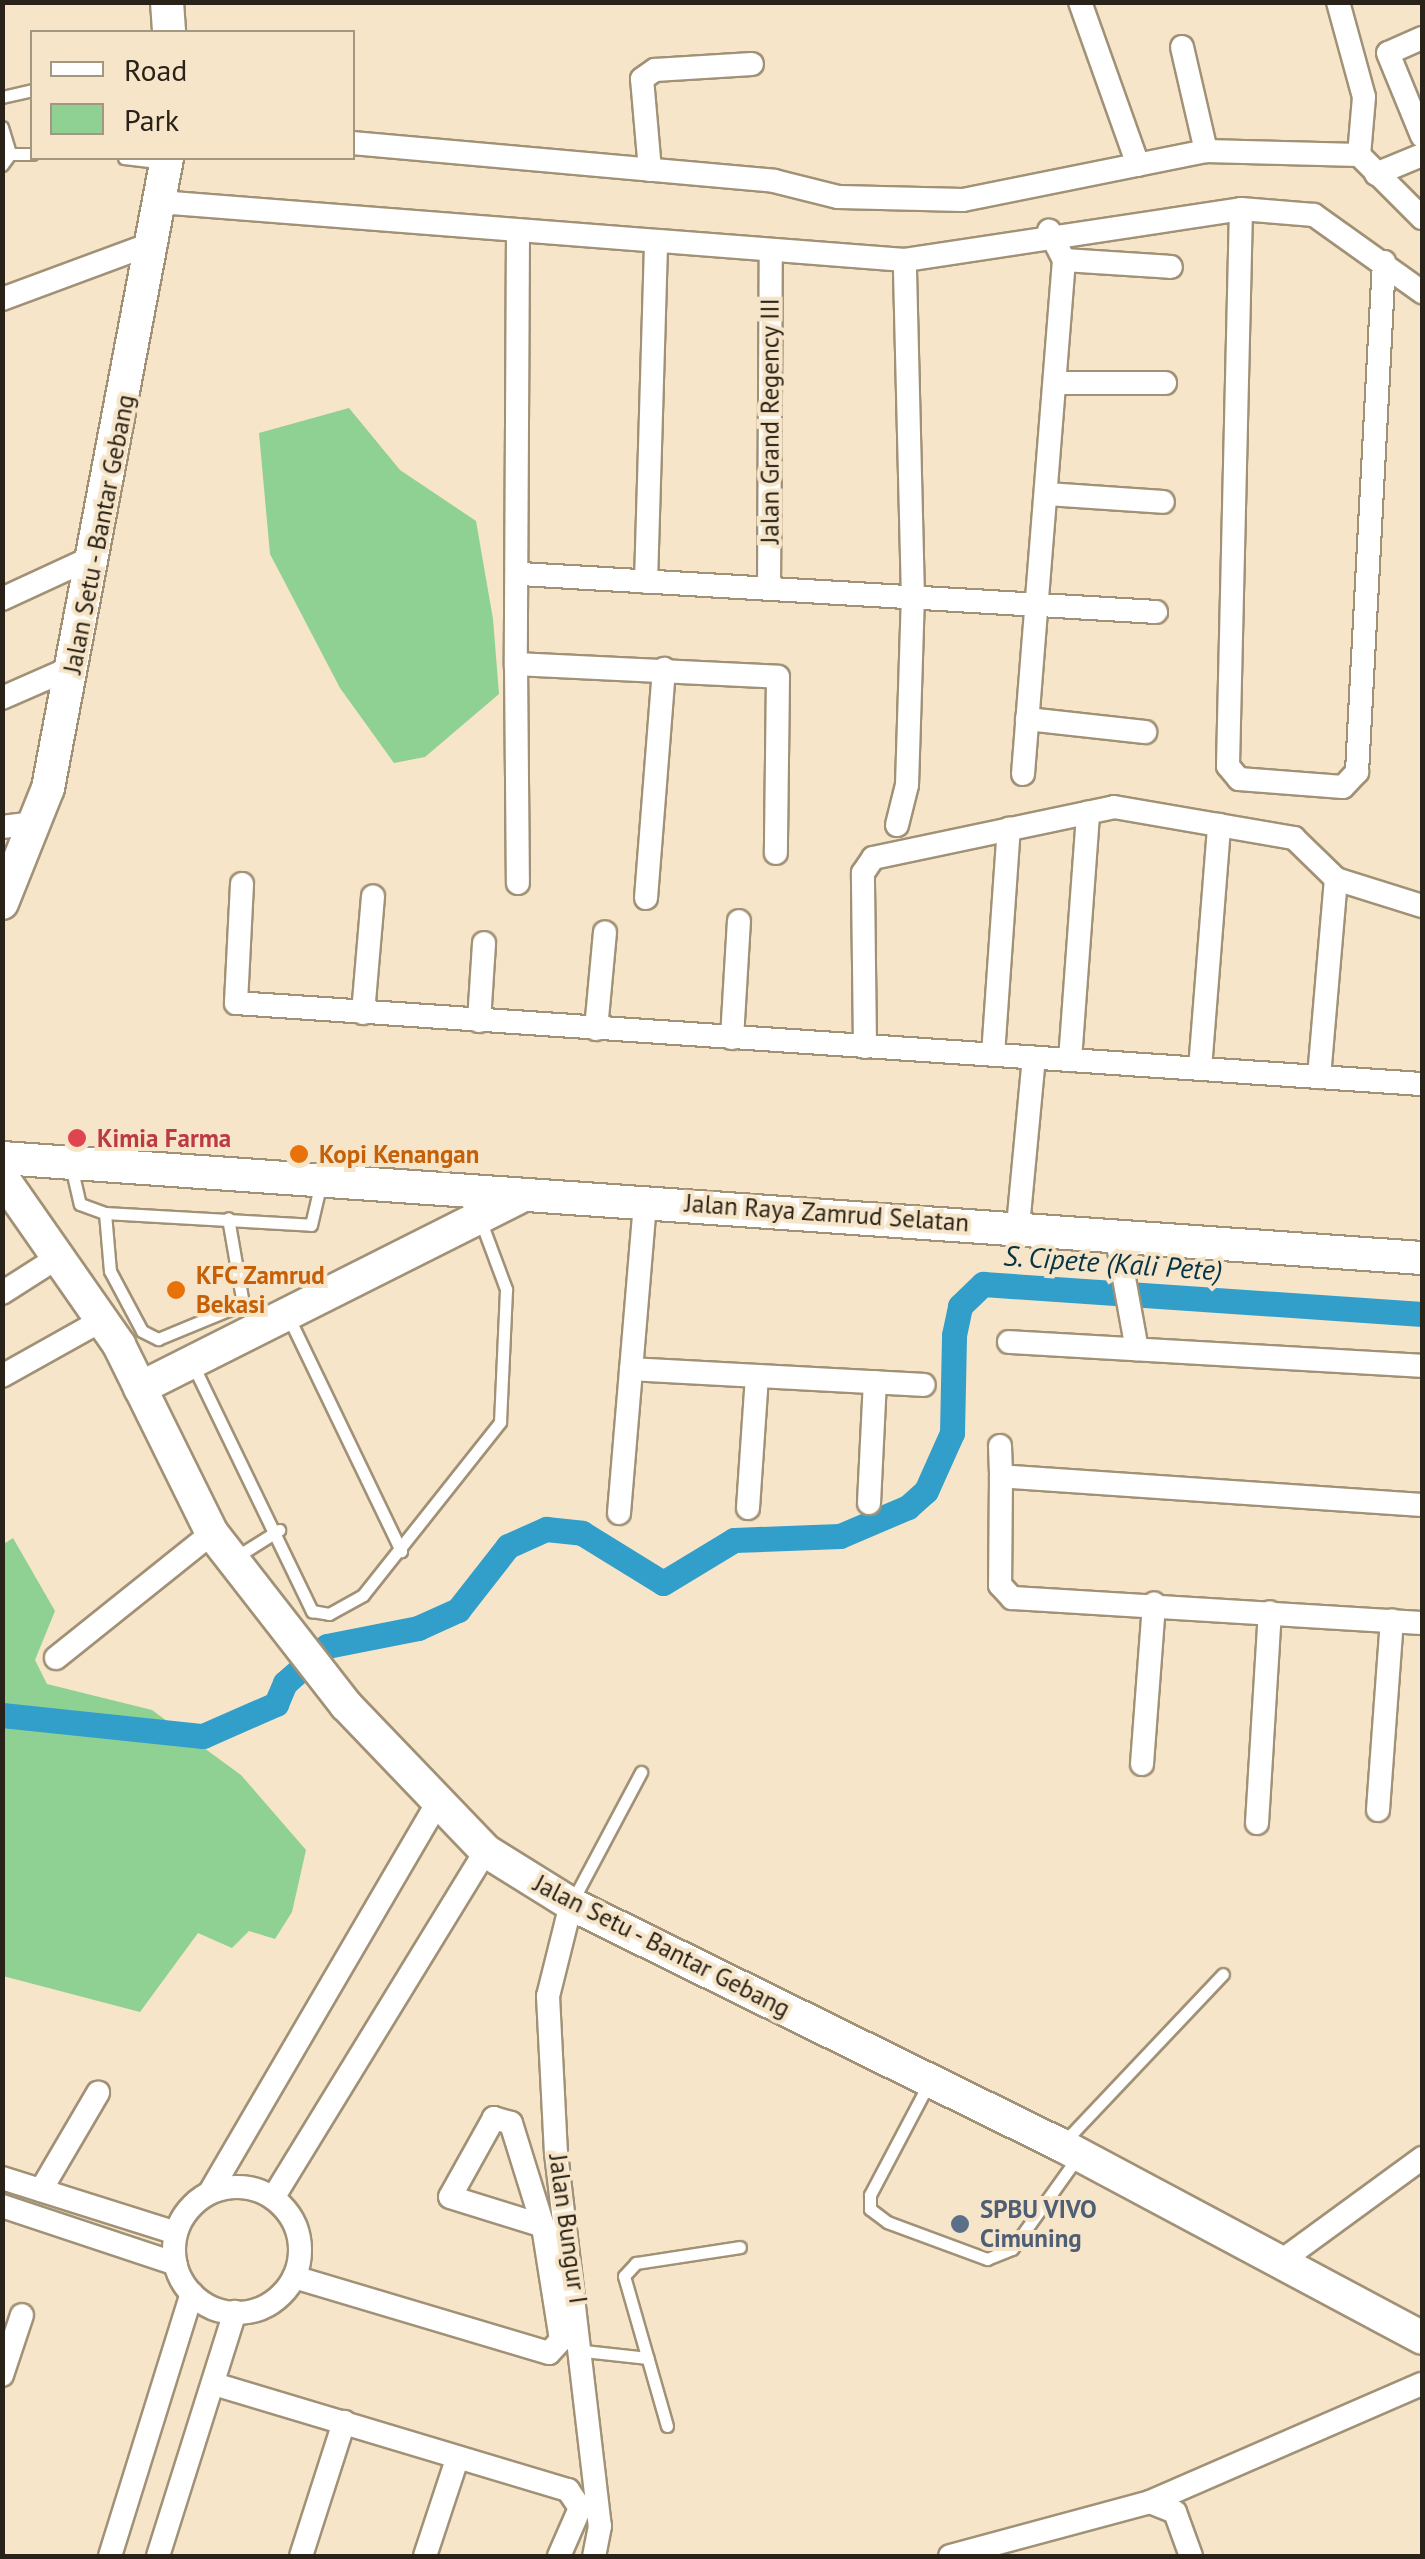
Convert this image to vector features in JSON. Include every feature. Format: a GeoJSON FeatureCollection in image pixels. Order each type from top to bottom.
{"type":"FeatureCollection","features":[{"type":"Feature","properties":{"kind":"main road"},"geometry":{"type":"LineString","coordinates":[[167,2],[169,30]]}},
{"type":"Feature","properties":{"kind":"main road","name":"Jalan Setu - Bantar Gebang"},"geometry":{"type":"LineString","coordinates":[[2,903],[19,825],[73,667],[166,161]]}},
{"type":"Feature","properties":{"kind":"main road","name":"Jalan Raya Zamrud Selatan"},"geometry":{"type":"LineString","coordinates":[[2,1158],[1018,1226],[1117,1248],[1422,1258]]}},
{"type":"Feature","properties":{"kind":"main road","name":"Jalan Raya Zamrud Selatan"},"geometry":{"type":"LineString","coordinates":[[140,1388],[476,1212],[531,1193]]}},
{"type":"Feature","properties":{"kind":"main road","name":"Jalan Setu - Bantar Gebang"},"geometry":{"type":"LineString","coordinates":[[8,1199],[102,1320],[212,1533],[288,1637],[436,1807],[486,1850],[571,1904],[1070,2150],[1422,2338]]}},
{"type":"Feature","properties":{"kind":"street"},"geometry":{"type":"LineString","coordinates":[[1080,2],[1138,166]]}},
{"type":"Feature","properties":{"kind":"street"},"geometry":{"type":"LineString","coordinates":[[1338,2],[1364,98],[1359,155]]}},
{"type":"Feature","properties":{"kind":"street"},"geometry":{"type":"LineString","coordinates":[[1422,38],[1388,53],[1422,136]]}},
{"type":"Feature","properties":{"kind":"street"},"geometry":{"type":"LineString","coordinates":[[1182,46],[1206,151]]}},
{"type":"Feature","properties":{"kind":"street"},"geometry":{"type":"LineString","coordinates":[[650,170],[642,79],[655,70],[752,64]]}},
{"type":"Feature","properties":{"kind":"street"},"geometry":{"type":"LineString","coordinates":[[355,143],[650,170],[838,197],[963,200],[1206,151],[1359,155],[1422,218]]}},
{"type":"Feature","properties":{"kind":"street"},"geometry":{"type":"LineString","coordinates":[[1376,174],[1422,155]]}},
{"type":"Feature","properties":{"kind":"street"},"geometry":{"type":"LineString","coordinates":[[160,202],[771,254],[905,260],[1049,232],[1241,209],[1314,215],[1422,292]]}},
{"type":"Feature","properties":{"kind":"street"},"geometry":{"type":"LineString","coordinates":[[1241,209],[1228,766],[1239,778],[1344,787],[1357,772],[1384,262]]}},
{"type":"Feature","properties":{"kind":"street"},"geometry":{"type":"LineString","coordinates":[[518,232],[521,574],[516,664],[518,882]]}},
{"type":"Feature","properties":{"kind":"street"},"geometry":{"type":"LineString","coordinates":[[1023,774],[1064,260],[1049,232]]}},
{"type":"Feature","properties":{"kind":"street"},"geometry":{"type":"LineString","coordinates":[[2,299],[151,244]]}},
{"type":"Feature","properties":{"kind":"street"},"geometry":{"type":"LineString","coordinates":[[646,582],[656,245]]}},
{"type":"Feature","properties":{"kind":"street","name":"Jalan Grand Regency III"},"geometry":{"type":"LineString","coordinates":[[769,590],[771,254]]}},
{"type":"Feature","properties":{"kind":"street"},"geometry":{"type":"LineString","coordinates":[[897,825],[907,786],[913,598],[905,260]]}},
{"type":"Feature","properties":{"kind":"street"},"geometry":{"type":"LineString","coordinates":[[1064,260],[1171,267]]}},
{"type":"Feature","properties":{"kind":"street"},"geometry":{"type":"LineString","coordinates":[[1055,382],[1165,383]]}},
{"type":"Feature","properties":{"kind":"street"},"geometry":{"type":"LineString","coordinates":[[1047,494],[1163,502]]}},
{"type":"Feature","properties":{"kind":"street"},"geometry":{"type":"LineString","coordinates":[[2,599],[95,556]]}},
{"type":"Feature","properties":{"kind":"street"},"geometry":{"type":"LineString","coordinates":[[521,574],[1156,612]]}},
{"type":"Feature","properties":{"kind":"street"},"geometry":{"type":"LineString","coordinates":[[516,664],[664,669],[782,679],[776,853]]}},
{"type":"Feature","properties":{"kind":"street"},"geometry":{"type":"LineString","coordinates":[[2,698],[73,667]]}},
{"type":"Feature","properties":{"kind":"street"},"geometry":{"type":"LineString","coordinates":[[646,898],[664,669]]}},
{"type":"Feature","properties":{"kind":"street"},"geometry":{"type":"LineString","coordinates":[[1027,719],[1145,732]]}},
{"type":"Feature","properties":{"kind":"street"},"geometry":{"type":"LineString","coordinates":[[865,1047],[863,874],[873,858],[1114,808],[1294,838],[1336,879],[1422,906]]}},
{"type":"Feature","properties":{"kind":"street"},"geometry":{"type":"LineString","coordinates":[[1070,1060],[1088,813]]}},
{"type":"Feature","properties":{"kind":"street"},"geometry":{"type":"LineString","coordinates":[[1200,1069],[1220,825]]}},
{"type":"Feature","properties":{"kind":"street"},"geometry":{"type":"LineString","coordinates":[[993,1055],[1009,830]]}},
{"type":"Feature","properties":{"kind":"street"},"geometry":{"type":"LineString","coordinates":[[1320,1077],[1336,879]]}},
{"type":"Feature","properties":{"kind":"street"},"geometry":{"type":"LineString","coordinates":[[242,884],[236,1003],[1422,1084]]}},
{"type":"Feature","properties":{"kind":"street"},"geometry":{"type":"LineString","coordinates":[[363,1013],[372,896]]}},
{"type":"Feature","properties":{"kind":"street"},"geometry":{"type":"LineString","coordinates":[[732,1038],[740,921]]}},
{"type":"Feature","properties":{"kind":"street"},"geometry":{"type":"LineString","coordinates":[[596,1029],[606,932]]}},
{"type":"Feature","properties":{"kind":"street"},"geometry":{"type":"LineString","coordinates":[[479,1021],[484,943]]}},
{"type":"Feature","properties":{"kind":"street"},"geometry":{"type":"LineString","coordinates":[[1018,1226],[1034,1058]]}},
{"type":"Feature","properties":{"kind":"street"},"geometry":{"type":"LineString","coordinates":[[619,1512],[645,1201]]}},
{"type":"Feature","properties":{"kind":"street"},"geometry":{"type":"LineString","coordinates":[[1117,1248],[1124,1316],[1136,1349]]}},
{"type":"Feature","properties":{"kind":"street"},"geometry":{"type":"LineString","coordinates":[[2,1293],[56,1258]]}},
{"type":"Feature","properties":{"kind":"street"},"geometry":{"type":"LineString","coordinates":[[2,1376],[102,1320]]}},
{"type":"Feature","properties":{"kind":"street"},"geometry":{"type":"LineString","coordinates":[[1009,1342],[1422,1366]]}},
{"type":"Feature","properties":{"kind":"street"},"geometry":{"type":"LineString","coordinates":[[631,1369],[924,1385]]}},
{"type":"Feature","properties":{"kind":"street"},"geometry":{"type":"LineString","coordinates":[[748,1508],[757,1376]]}},
{"type":"Feature","properties":{"kind":"street"},"geometry":{"type":"LineString","coordinates":[[869,1503],[875,1382]]}},
{"type":"Feature","properties":{"kind":"street"},"geometry":{"type":"LineString","coordinates":[[1000,1446],[1004,1592],[1422,1624]]}},
{"type":"Feature","properties":{"kind":"street"},"geometry":{"type":"LineString","coordinates":[[1001,1476],[1422,1505]]}},
{"type":"Feature","properties":{"kind":"street"},"geometry":{"type":"LineString","coordinates":[[56,1658],[212,1533]]}},
{"type":"Feature","properties":{"kind":"street"},"geometry":{"type":"LineString","coordinates":[[1142,1764],[1154,1603]]}},
{"type":"Feature","properties":{"kind":"street"},"geometry":{"type":"LineString","coordinates":[[1257,1823],[1270,1612]]}},
{"type":"Feature","properties":{"kind":"street"},"geometry":{"type":"LineString","coordinates":[[1378,1810],[1392,1621]]}},
{"type":"Feature","properties":{"kind":"street"},"geometry":{"type":"LineString","coordinates":[[210,2192],[250,2188],[272,2198],[295,2224],[294,2278],[270,2304],[235,2312],[192,2292],[176,2264],[176,2233],[210,2192],[436,1807]]}},
{"type":"Feature","properties":{"kind":"street"},"geometry":{"type":"LineString","coordinates":[[272,2198],[486,1850]]}},
{"type":"Feature","properties":{"kind":"street","name":"Jalan Bungur I"},"geometry":{"type":"LineString","coordinates":[[571,1904],[548,1996],[556,2153],[584,2351],[600,2526],[594,2556]]}},
{"type":"Feature","properties":{"kind":"street"},"geometry":{"type":"LineString","coordinates":[[41,2190],[98,2093]]}},
{"type":"Feature","properties":{"kind":"street"},"geometry":{"type":"LineString","coordinates":[[294,2278],[550,2352],[561,2340],[543,2226],[511,2124],[494,2118],[450,2197],[543,2226]]}},
{"type":"Feature","properties":{"kind":"street"},"geometry":{"type":"LineString","coordinates":[[1280,2262],[1422,2158]]}},
{"type":"Feature","properties":{"kind":"street"},"geometry":{"type":"LineString","coordinates":[[2,2178],[176,2233]]}},
{"type":"Feature","properties":{"kind":"street"},"geometry":{"type":"LineString","coordinates":[[2,2206],[176,2264]]}},
{"type":"Feature","properties":{"kind":"street"},"geometry":{"type":"LineString","coordinates":[[110,2556],[192,2292]]}},
{"type":"Feature","properties":{"kind":"street"},"geometry":{"type":"LineString","coordinates":[[158,2556],[235,2312]]}},
{"type":"Feature","properties":{"kind":"street"},"geometry":{"type":"LineString","coordinates":[[3,2374],[22,2314]]}},
{"type":"Feature","properties":{"kind":"street"},"geometry":{"type":"LineString","coordinates":[[214,2384],[576,2496],[559,2556]]}},
{"type":"Feature","properties":{"kind":"street"},"geometry":{"type":"LineString","coordinates":[[950,2556],[1150,2502],[1422,2384]]}},
{"type":"Feature","properties":{"kind":"street"},"geometry":{"type":"LineString","coordinates":[[300,2556],[344,2422]]}},
{"type":"Feature","properties":{"kind":"street"},"geometry":{"type":"LineString","coordinates":[[425,2556],[457,2459]]}},
{"type":"Feature","properties":{"kind":"street"},"geometry":{"type":"LineString","coordinates":[[1150,2502],[1175,2512],[1191,2556]]}},
{"type":"Feature","properties":{"kind":"lane"},"geometry":{"type":"LineString","coordinates":[[2,97],[30,90]]}},
{"type":"Feature","properties":{"kind":"lane"},"geometry":{"type":"LineString","coordinates":[[2,127],[6,160]]}},
{"type":"Feature","properties":{"kind":"lane"},"geometry":{"type":"LineString","coordinates":[[70,1162],[80,1204],[105,1214],[311,1225],[322,1179]]}},
{"type":"Feature","properties":{"kind":"lane"},"geometry":{"type":"LineString","coordinates":[[190,1359],[316,1613],[363,1595],[500,1422],[506,1289],[476,1212]]}},
{"type":"Feature","properties":{"kind":"lane"},"geometry":{"type":"LineString","coordinates":[[105,1214],[110,1271],[150,1338],[239,1308],[228,1218]]}},
{"type":"Feature","properties":{"kind":"lane"},"geometry":{"type":"LineString","coordinates":[[78,1287],[110,1271]]}},
{"type":"Feature","properties":{"kind":"lane"},"geometry":{"type":"LineString","coordinates":[[285,1309],[401,1551]]}},
{"type":"Feature","properties":{"kind":"lane"},"geometry":{"type":"LineString","coordinates":[[233,1559],[278,1530]]}},
{"type":"Feature","properties":{"kind":"lane"},"geometry":{"type":"LineString","coordinates":[[571,1904],[641,1772]]}},
{"type":"Feature","properties":{"kind":"lane"},"geometry":{"type":"LineString","coordinates":[[930,2081],[870,2195],[870,2209],[886,2222],[987,2259],[1012,2249],[1070,2150],[1223,1974]]}},
{"type":"Feature","properties":{"kind":"lane"},"geometry":{"type":"LineString","coordinates":[[667,2426],[627,2268],[740,2247]]}},
{"type":"Feature","properties":{"kind":"lane"},"geometry":{"type":"LineString","coordinates":[[584,2351],[648,2358]]}},
{"type":"Feature","properties":{"kind":"green space"},"geometry":{"type":"Polygon","coordinates":[[[349,408],[400,470],[476,521],[493,619],[499,694],[425,757],[394,763],[340,688],[270,554],[259,433],[349,408]]]}},
{"type":"Feature","properties":{"kind":"green space"},"geometry":{"type":"Polygon","coordinates":[[[13,1538],[55,1611],[35,1660],[47,1684],[152,1710],[241,1775],[306,1850],[292,1912],[275,1939],[249,1931],[232,1948],[198,1933],[140,2012],[3,1976],[2,1545],[13,1538]]]}},
{"type":"Feature","properties":{"kind":"waterway","name":"S. Cipete (Kali Pete)"},"geometry":{"type":"LineString","coordinates":[[2,1715],[203,1736],[276,1704],[285,1683],[327,1646],[418,1628],[458,1610],[508,1546],[546,1529],[582,1533],[663,1583],[734,1540],[840,1536],[908,1507],[926,1491],[952,1433],[954,1335],[960,1306],[983,1284],[1422,1314]]}},
{"type":"Feature","properties":{"kind":"place","name":"Kimia Farma"},"geometry":{"type":"Point","coordinates":[77,1138]}},
{"type":"Feature","properties":{"kind":"place","name":"Kopi Kenangan"},"geometry":{"type":"Point","coordinates":[299,1154]}},
{"type":"Feature","properties":{"kind":"place","name":"KFC Zamrud Bekasi"},"geometry":{"type":"Point","coordinates":[176,1290]}},
{"type":"Feature","properties":{"kind":"place","name":"SPBU VIVO Cimuning"},"geometry":{"type":"Point","coordinates":[960,2224]}}]}
